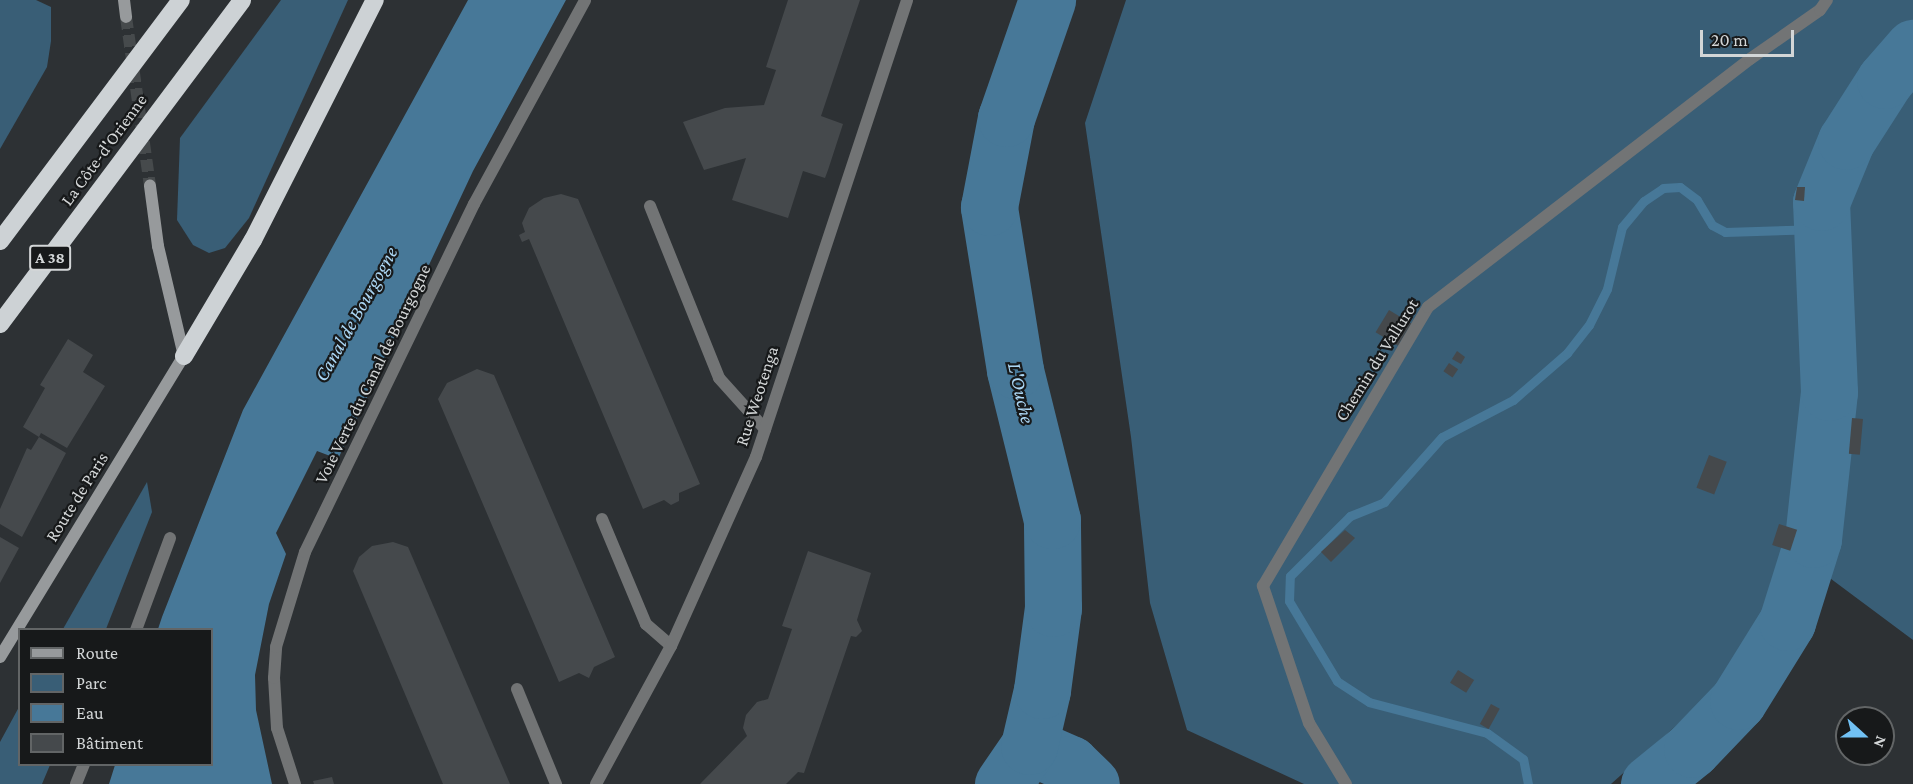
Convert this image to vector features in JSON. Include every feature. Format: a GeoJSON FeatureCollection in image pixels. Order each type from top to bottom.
{"type":"FeatureCollection","features":[{"type":"Feature","properties":{"kind":"highway","name":"La Côte-d'Orienne"},"geometry":{"type":"LineString","coordinates":[[0,241],[181,0]]}},
{"type":"Feature","properties":{"kind":"highway","name":"La Côte-d'Orienne"},"geometry":{"type":"LineString","coordinates":[[0,324],[242,0]]}},
{"type":"Feature","properties":{"kind":"highway"},"geometry":{"type":"LineString","coordinates":[[184,356],[253,240],[375,0]]}},
{"type":"Feature","properties":{"kind":"main road"},"geometry":{"type":"LineString","coordinates":[[124,0],[126,17]]}},
{"type":"Feature","properties":{"kind":"main road"},"geometry":{"type":"LineString","coordinates":[[150,186],[158,246],[184,356]]}},
{"type":"Feature","properties":{"kind":"main road","name":"Route de Paris"},"geometry":{"type":"LineString","coordinates":[[0,657],[184,356]]}},
{"type":"Feature","properties":{"kind":"street","name":"Voie Verte du Canal de Bourgogne"},"geometry":{"type":"LineString","coordinates":[[295,784],[277,728],[274,678],[276,647],[305,552],[474,204],[585,0]]}},
{"type":"Feature","properties":{"kind":"street","name":"Rue Weotenga"},"geometry":{"type":"LineString","coordinates":[[596,784],[671,646],[765,429],[908,0]]}},
{"type":"Feature","properties":{"kind":"street","name":"Chemin du Vallurot"},"geometry":{"type":"LineString","coordinates":[[1346,784],[1309,723],[1263,586],[1428,307],[1750,59],[1820,9],[1827,0]]}},
{"type":"Feature","properties":{"kind":"street"},"geometry":{"type":"LineString","coordinates":[[650,206],[719,378],[765,429]]}},
{"type":"Feature","properties":{"kind":"street"},"geometry":{"type":"LineString","coordinates":[[602,519],[646,624],[671,646]]}},
{"type":"Feature","properties":{"kind":"street"},"geometry":{"type":"LineString","coordinates":[[137,628],[170,538]]}},
{"type":"Feature","properties":{"kind":"street"},"geometry":{"type":"LineString","coordinates":[[517,689],[556,784]]}},
{"type":"Feature","properties":{"kind":"street"},"geometry":{"type":"LineString","coordinates":[[76,784],[84,766]]}},
{"type":"Feature","properties":{"kind":"green space"},"geometry":{"type":"Polygon","coordinates":[[[0,0],[36,0],[51,7],[51,41],[47,67],[0,149],[0,0]]]}},
{"type":"Feature","properties":{"kind":"green space"},"geometry":{"type":"Polygon","coordinates":[[[281,0],[348,0],[249,218],[225,248],[209,253],[193,245],[177,220],[180,138],[281,0]]]}},
{"type":"Feature","properties":{"kind":"green space"},"geometry":{"type":"Polygon","coordinates":[[[1126,0],[1913,0],[1913,640],[1815,567],[1716,690],[1611,784],[1304,784],[1187,730],[1150,603],[1131,437],[1085,123],[1126,0]]]}},
{"type":"Feature","properties":{"kind":"green space"},"geometry":{"type":"Polygon","coordinates":[[[147,482],[152,512],[106,628],[64,628],[147,482]]]}},
{"type":"Feature","properties":{"kind":"green space"},"geometry":{"type":"Polygon","coordinates":[[[18,709],[18,766],[50,766],[42,784],[0,784],[0,742],[18,709]]]}},
{"type":"Feature","properties":{"kind":"water","name":"Canal de Bourgogne"},"geometry":{"type":"Polygon","coordinates":[[[468,0],[566,0],[473,171],[338,459],[317,451],[276,533],[286,554],[269,604],[255,675],[256,710],[272,784],[109,784],[115,766],[213,766],[213,628],[158,628],[243,410],[468,0]]]}},
{"type":"Feature","properties":{"kind":"building"},"geometry":{"type":"Polygon","coordinates":[[[788,0],[860,0],[821,116],[843,124],[828,170],[825,178],[803,171],[788,218],[732,200],[746,158],[704,170],[683,122],[725,108],[764,105],[776,70],[766,67],[788,0]]]}},
{"type":"Feature","properties":{"kind":"building"},"geometry":{"type":"Polygon","coordinates":[[[1797,187],[1805,187],[1804,201],[1795,200],[1797,187]]]}},
{"type":"Feature","properties":{"kind":"building"},"geometry":{"type":"Polygon","coordinates":[[[561,194],[578,199],[700,484],[679,493],[679,501],[671,505],[664,500],[643,509],[529,239],[522,242],[519,235],[525,232],[522,223],[529,208],[544,198],[561,194]]]}},
{"type":"Feature","properties":{"kind":"building"},"geometry":{"type":"Polygon","coordinates":[[[1389,310],[1411,323],[1398,346],[1376,332],[1389,310]]]}},
{"type":"Feature","properties":{"kind":"building"},"geometry":{"type":"Polygon","coordinates":[[[68,339],[93,355],[83,372],[105,386],[67,448],[41,433],[39,437],[23,427],[45,388],[40,385],[68,339]]]}},
{"type":"Feature","properties":{"kind":"building"},"geometry":{"type":"Polygon","coordinates":[[[1457,351],[1465,357],[1461,364],[1452,359],[1457,351]]]}},
{"type":"Feature","properties":{"kind":"building"},"geometry":{"type":"Polygon","coordinates":[[[1449,363],[1458,369],[1453,377],[1443,371],[1449,363]]]}},
{"type":"Feature","properties":{"kind":"building"},"geometry":{"type":"Polygon","coordinates":[[[477,369],[494,375],[615,657],[594,667],[589,678],[579,673],[559,682],[438,399],[447,383],[477,369]]]}},
{"type":"Feature","properties":{"kind":"building"},"geometry":{"type":"Polygon","coordinates":[[[1852,418],[1863,419],[1860,455],[1849,454],[1852,418]]]}},
{"type":"Feature","properties":{"kind":"building"},"geometry":{"type":"Polygon","coordinates":[[[39,437],[66,453],[22,537],[0,524],[0,509],[27,448],[31,450],[39,437]]]}},
{"type":"Feature","properties":{"kind":"building"},"geometry":{"type":"Polygon","coordinates":[[[1709,455],[1727,462],[1714,494],[1696,488],[1709,455]]]}},
{"type":"Feature","properties":{"kind":"building"},"geometry":{"type":"Polygon","coordinates":[[[1779,524],[1797,530],[1790,551],[1772,545],[1779,524]]]}},
{"type":"Feature","properties":{"kind":"building"},"geometry":{"type":"Polygon","coordinates":[[[1345,530],[1355,538],[1331,562],[1321,552],[1345,530]]]}},
{"type":"Feature","properties":{"kind":"building"},"geometry":{"type":"Polygon","coordinates":[[[0,537],[19,548],[0,583],[0,537]]]}},
{"type":"Feature","properties":{"kind":"building"},"geometry":{"type":"Polygon","coordinates":[[[393,542],[408,547],[510,784],[443,784],[353,571],[359,557],[372,546],[393,542]]]}},
{"type":"Feature","properties":{"kind":"building"},"geometry":{"type":"Polygon","coordinates":[[[808,551],[871,573],[857,620],[862,631],[856,637],[851,636],[804,773],[798,772],[786,784],[700,784],[747,736],[743,728],[746,715],[757,702],[768,699],[792,629],[782,626],[808,551]]]}},
{"type":"Feature","properties":{"kind":"building"},"geometry":{"type":"Polygon","coordinates":[[[1458,670],[1474,680],[1466,693],[1450,683],[1458,670]]]}},
{"type":"Feature","properties":{"kind":"building"},"geometry":{"type":"Polygon","coordinates":[[[1491,704],[1500,709],[1489,729],[1480,724],[1491,704]]]}},
{"type":"Feature","properties":{"kind":"building"},"geometry":{"type":"Polygon","coordinates":[[[332,777],[334,784],[314,784],[313,781],[332,777]]]}},
{"type":"Feature","properties":{"kind":"waterway","name":"L'Ouche"},"geometry":{"type":"LineString","coordinates":[[1003,784],[1029,746],[1042,690],[1053,608],[1052,520],[1015,370],[989,207],[1006,118],[1047,0]]}},
{"type":"Feature","properties":{"kind":"waterway"},"geometry":{"type":"LineString","coordinates":[[1649,784],[1692,749],[1738,701],[1787,622],[1813,539],[1829,392],[1821,202],[1846,141],[1885,80],[1913,48]]}},
{"type":"Feature","properties":{"kind":"waterway"},"geometry":{"type":"LineString","coordinates":[[1528,784],[1523,759],[1487,733],[1369,702],[1337,681],[1289,601],[1290,576],[1350,516],[1384,502],[1442,437],[1513,400],[1567,353],[1589,325],[1607,289],[1622,227],[1644,201],[1663,188],[1680,187],[1697,200],[1712,225],[1725,232],[1821,229]]}},
{"type":"Feature","properties":{"kind":"waterway"},"geometry":{"type":"LineString","coordinates":[[1029,746],[1070,764],[1091,784]]}},
{"type":"Feature","properties":{"kind":"tunnel"},"geometry":{"type":"LineString","coordinates":[[126,17],[150,186]]}}]}
